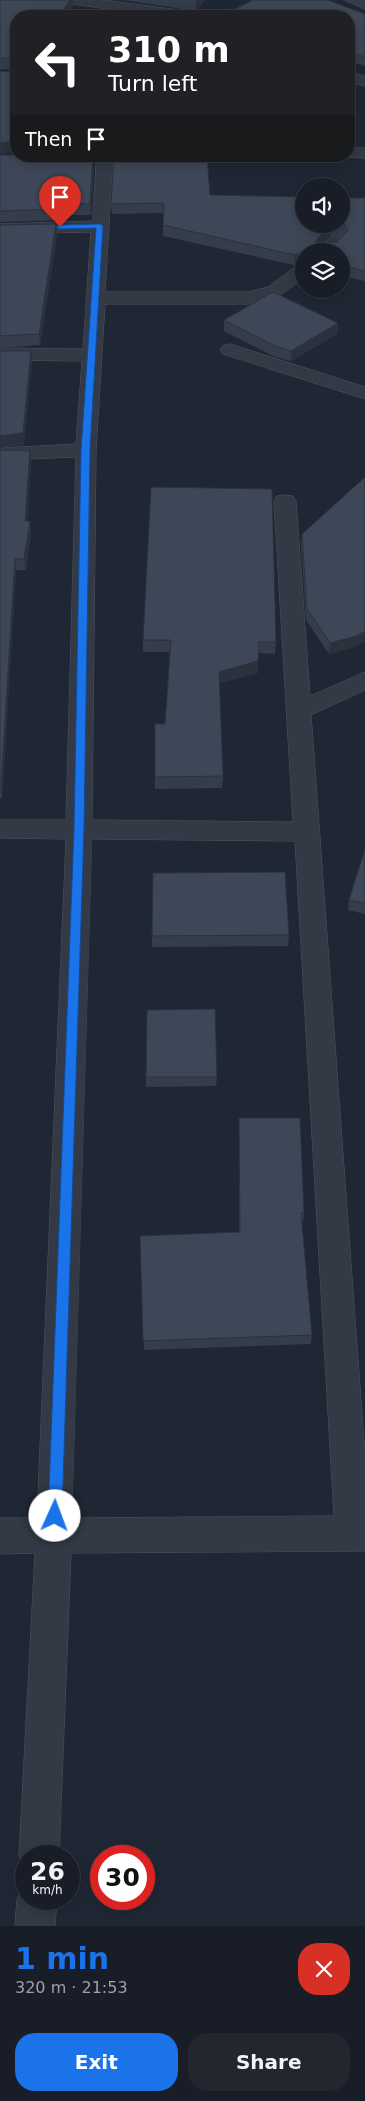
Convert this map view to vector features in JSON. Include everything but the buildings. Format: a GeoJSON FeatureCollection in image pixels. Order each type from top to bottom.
{"type":"FeatureCollection","features":[{"type":"Feature","properties":{"kind":"street"},"geometry":{"type":"LineString","coordinates":[[71,0],[148,10]]}},
{"type":"Feature","properties":{"kind":"street"},"geometry":{"type":"LineString","coordinates":[[40,1845],[54,1536],[79,829],[86,450],[104,162]]}},
{"type":"Feature","properties":{"kind":"street"},"geometry":{"type":"LineString","coordinates":[[0,229],[100,226]]}},
{"type":"Feature","properties":{"kind":"street"},"geometry":{"type":"LineString","coordinates":[[95,298],[248,298],[274,291],[295,276]]}},
{"type":"Feature","properties":{"kind":"street"},"geometry":{"type":"LineString","coordinates":[[230,350],[365,393]]}},
{"type":"Feature","properties":{"kind":"street"},"geometry":{"type":"LineString","coordinates":[[0,354],[91,355]]}},
{"type":"Feature","properties":{"kind":"street"},"geometry":{"type":"LineString","coordinates":[[0,454],[86,450]]}},
{"type":"Feature","properties":{"kind":"street"},"geometry":{"type":"LineString","coordinates":[[0,1536],[359,1533],[298,711],[285,501]]}},
{"type":"Feature","properties":{"kind":"street"},"geometry":{"type":"LineString","coordinates":[[298,711],[365,680]]}},
{"type":"Feature","properties":{"kind":"street"},"geometry":{"type":"LineString","coordinates":[[0,829],[307,832]]}},
{"type":"Feature","properties":{"kind":"street"},"geometry":{"type":"LineString","coordinates":[[36,1926],[37,1910]]}},
{"type":"Feature","properties":{"kind":"route"},"geometry":{"type":"LineString","coordinates":[[55,1516],[79,829],[86,450],[100,226],[60,227]]}}]}
